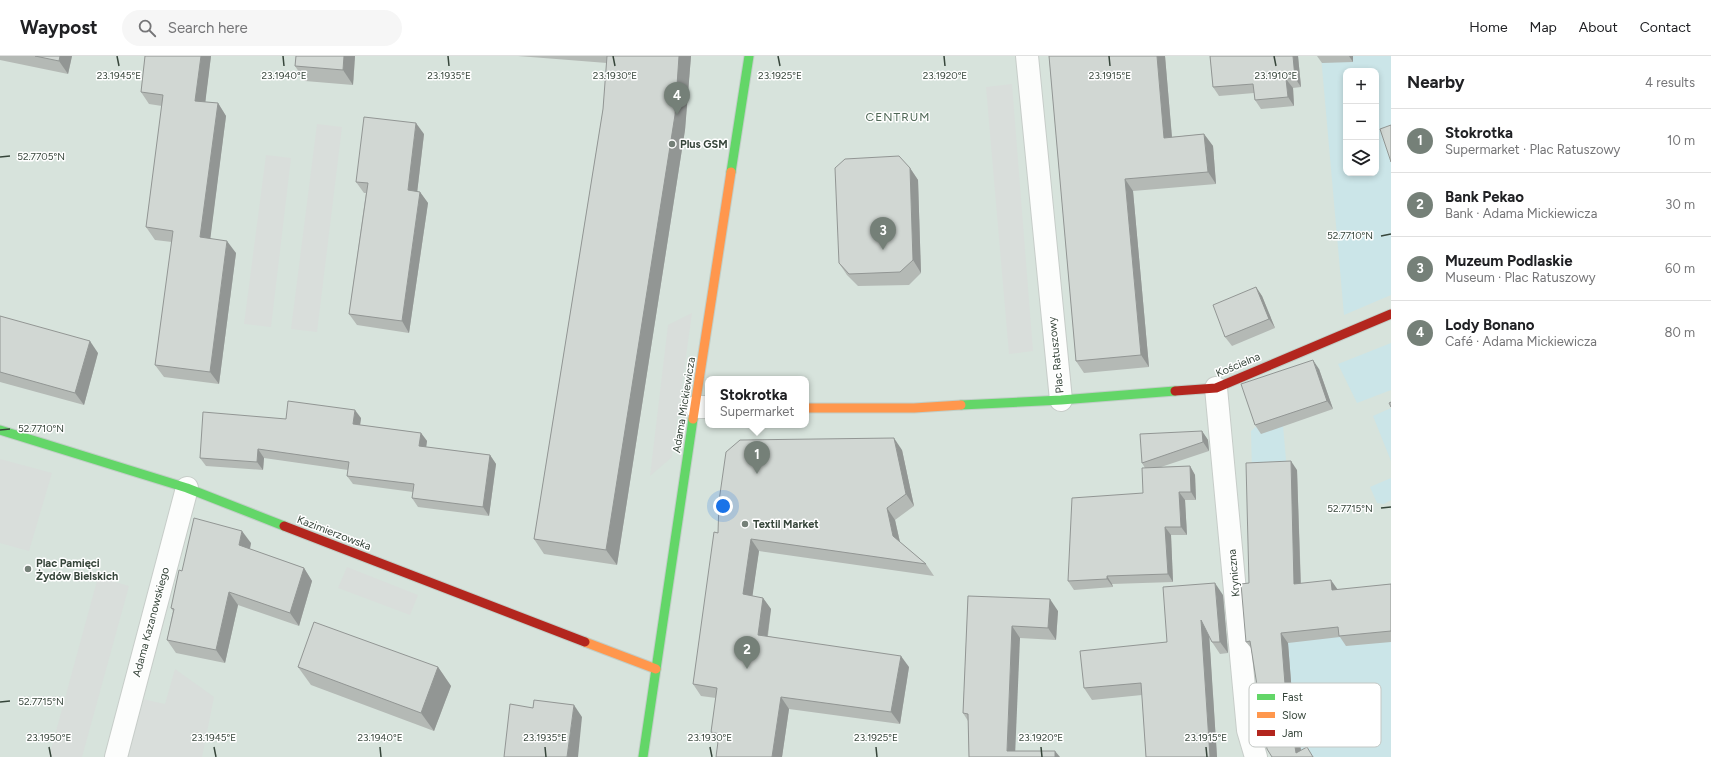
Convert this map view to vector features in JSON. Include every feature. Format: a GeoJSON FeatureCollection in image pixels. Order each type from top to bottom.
{"type":"FeatureCollection","features":[{"type":"Feature","properties":{"kind":"street","name":"Adama Mickiewicza"},"geometry":{"type":"LineString","coordinates":[[706,376],[749,56]]}},
{"type":"Feature","properties":{"kind":"street","name":"Plac Ratuszowy"},"geometry":{"type":"LineString","coordinates":[[809,408],[914,408],[1061,400],[1027,56]]}},
{"type":"Feature","properties":{"kind":"street","name":"Kościelna"},"geometry":{"type":"LineString","coordinates":[[1061,400],[1216,388],[1391,314]]}},
{"type":"Feature","properties":{"kind":"street","name":"Adama Mickiewicza"},"geometry":{"type":"LineString","coordinates":[[643,757],[671,558],[702,407],[705,385]]}},
{"type":"Feature","properties":{"kind":"street","name":"Kryniczna"},"geometry":{"type":"LineString","coordinates":[[1216,388],[1249,733]]}},
{"type":"Feature","properties":{"kind":"street","name":"Kazimierzowska"},"geometry":{"type":"LineString","coordinates":[[0,430],[187,488],[504,612],[656,669]]}},
{"type":"Feature","properties":{"kind":"street","name":"Adama Kazanowskiego"},"geometry":{"type":"LineString","coordinates":[[116,757],[187,488]]}},
{"type":"Feature","properties":{"kind":"street","name":"Kryniczna"},"geometry":{"type":"LineString","coordinates":[[1253,747],[1256,757]]}},
{"type":"Feature","properties":{"kind":"shaded area"},"geometry":{"type":"Polygon","coordinates":[[[0,56],[1391,56],[1391,757],[0,757],[0,56]]]}},
{"type":"Feature","properties":{"kind":"shaded area"},"geometry":{"type":"Polygon","coordinates":[[[1321,56],[1391,56],[1391,295],[1344,315],[1321,56]]]}},
{"type":"Feature","properties":{"kind":"shaded area"},"geometry":{"type":"Polygon","coordinates":[[[1012,84],[1033,351],[1009,354],[986,87],[1012,84]]]}},
{"type":"Feature","properties":{"kind":"shaded area"},"geometry":{"type":"Polygon","coordinates":[[[317,124],[342,127],[317,332],[291,329],[317,124]]]}},
{"type":"Feature","properties":{"kind":"shaded area"},"geometry":{"type":"Polygon","coordinates":[[[266,155],[291,158],[271,327],[244,324],[266,155]]]}},
{"type":"Feature","properties":{"kind":"shaded area"},"geometry":{"type":"Polygon","coordinates":[[[692,313],[672,457],[650,476],[668,325],[692,313]]]}},
{"type":"Feature","properties":{"kind":"shaded area"},"geometry":{"type":"Polygon","coordinates":[[[1391,343],[1391,390],[1357,403],[1338,364],[1391,343]]]}},
{"type":"Feature","properties":{"kind":"shaded area"},"geometry":{"type":"Polygon","coordinates":[[[1391,408],[1391,461],[1373,416],[1391,408]]]}},
{"type":"Feature","properties":{"kind":"shaded area"},"geometry":{"type":"Polygon","coordinates":[[[1258,425],[1283,426],[1287,471],[1252,472],[1251,431],[1258,425]]]}},
{"type":"Feature","properties":{"kind":"shaded area"},"geometry":{"type":"Polygon","coordinates":[[[0,459],[52,473],[29,551],[0,543],[0,459]]]}},
{"type":"Feature","properties":{"kind":"shaded area"},"geometry":{"type":"Polygon","coordinates":[[[1391,478],[1391,500],[1384,504],[1377,503],[1370,487],[1391,478]]]}},
{"type":"Feature","properties":{"kind":"shaded area"},"geometry":{"type":"Polygon","coordinates":[[[347,567],[418,595],[410,615],[338,588],[347,567]]]}},
{"type":"Feature","properties":{"kind":"shaded area"},"geometry":{"type":"Polygon","coordinates":[[[98,577],[129,586],[82,757],[49,757],[98,577]]]}},
{"type":"Feature","properties":{"kind":"shaded area"},"geometry":{"type":"Polygon","coordinates":[[[1391,594],[1391,757],[1298,757],[1297,747],[1381,747],[1381,683],[1287,683],[1276,606],[1391,594]]]}},
{"type":"Feature","properties":{"kind":"shaded area"},"geometry":{"type":"Polygon","coordinates":[[[175,669],[214,697],[202,757],[128,757],[142,699],[165,704],[175,669]]]}},
{"type":"Feature","properties":{"kind":"building"},"geometry":{"type":"Polygon","coordinates":[[[35,56],[60,56],[59,61],[35,56]]]}},
{"type":"Feature","properties":{"kind":"building"},"geometry":{"type":"Polygon","coordinates":[[[145,56],[201,56],[195,101],[218,103],[200,237],[227,241],[210,372],[155,365],[173,231],[146,227],[163,95],[141,92],[145,56]]]}},
{"type":"Feature","properties":{"kind":"building"},"geometry":{"type":"Polygon","coordinates":[[[296,56],[344,56],[343,70],[295,66],[296,56]]]}},
{"type":"Feature","properties":{"kind":"building"},"geometry":{"type":"Polygon","coordinates":[[[607,56],[679,56],[675,115],[606,550],[534,539],[603,109],[607,56]]]}},
{"type":"Feature","properties":{"kind":"building"},"geometry":{"type":"Polygon","coordinates":[[[1049,56],[1157,56],[1164,138],[1204,134],[1208,172],[1125,179],[1141,355],[1076,361],[1049,56]]]}},
{"type":"Feature","properties":{"kind":"building"},"geometry":{"type":"Polygon","coordinates":[[[1210,56],[1293,56],[1295,78],[1286,79],[1288,97],[1255,100],[1253,84],[1213,87],[1210,56]]]}},
{"type":"Feature","properties":{"kind":"building"},"geometry":{"type":"Polygon","coordinates":[[[364,117],[416,123],[408,190],[420,192],[402,321],[349,314],[368,183],[356,182],[364,117]]]}},
{"type":"Feature","properties":{"kind":"building"},"geometry":{"type":"Polygon","coordinates":[[[1391,125],[1391,162],[1380,129],[1391,125]]]}},
{"type":"Feature","properties":{"kind":"building"},"geometry":{"type":"Polygon","coordinates":[[[899,156],[910,168],[913,260],[900,272],[849,274],[839,263],[835,168],[845,159],[899,156]]]}},
{"type":"Feature","properties":{"kind":"building"},"geometry":{"type":"Polygon","coordinates":[[[1256,287],[1269,319],[1225,337],[1213,305],[1256,287]]]}},
{"type":"Feature","properties":{"kind":"building"},"geometry":{"type":"Polygon","coordinates":[[[0,316],[90,341],[75,393],[0,372],[0,316]]]}},
{"type":"Feature","properties":{"kind":"building"},"geometry":{"type":"Polygon","coordinates":[[[1313,360],[1327,401],[1255,425],[1241,384],[1313,360]]]}},
{"type":"Feature","properties":{"kind":"building"},"geometry":{"type":"Polygon","coordinates":[[[288,401],[355,410],[353,424],[421,433],[419,446],[490,455],[483,507],[412,498],[414,484],[347,476],[349,462],[258,449],[257,462],[200,458],[203,412],[286,419],[288,401]]]}},
{"type":"Feature","properties":{"kind":"building"},"geometry":{"type":"Polygon","coordinates":[[[1202,431],[1203,442],[1142,463],[1140,434],[1202,431]]]}},
{"type":"Feature","properties":{"kind":"building"},"geometry":{"type":"Polygon","coordinates":[[[894,438],[906,494],[887,508],[893,536],[926,564],[751,539],[743,594],[763,598],[758,635],[901,656],[891,712],[781,697],[772,757],[716,757],[719,734],[711,732],[717,688],[693,684],[714,532],[718,533],[719,501],[726,452],[740,440],[894,438]]]}},
{"type":"Feature","properties":{"kind":"building"},"geometry":{"type":"Polygon","coordinates":[[[1291,461],[1294,584],[1331,580],[1332,590],[1391,584],[1391,631],[1339,636],[1338,627],[1281,633],[1285,683],[1257,683],[1250,641],[1246,642],[1241,584],[1249,583],[1246,463],[1291,461]]]}},
{"type":"Feature","properties":{"kind":"building"},"geometry":{"type":"Polygon","coordinates":[[[1190,466],[1191,492],[1179,492],[1181,527],[1165,527],[1168,574],[1107,576],[1107,579],[1068,581],[1072,498],[1143,493],[1142,468],[1190,466]]]}},
{"type":"Feature","properties":{"kind":"building"},"geometry":{"type":"Polygon","coordinates":[[[194,518],[242,531],[239,545],[304,568],[290,613],[229,592],[216,650],[167,640],[174,609],[171,608],[179,570],[182,571],[194,518]]]}},
{"type":"Feature","properties":{"kind":"building"},"geometry":{"type":"Polygon","coordinates":[[[1215,583],[1220,642],[1212,642],[1201,620],[1210,757],[1146,757],[1141,683],[1084,688],[1080,651],[1167,642],[1163,587],[1215,583]]]}},
{"type":"Feature","properties":{"kind":"building"},"geometry":{"type":"Polygon","coordinates":[[[968,596],[1050,599],[1048,628],[1012,626],[1007,751],[1055,751],[1055,757],[969,757],[968,714],[963,713],[968,596]]]}},
{"type":"Feature","properties":{"kind":"building"},"geometry":{"type":"Polygon","coordinates":[[[314,622],[438,667],[421,713],[298,667],[314,622]]]}},
{"type":"Feature","properties":{"kind":"building"},"geometry":{"type":"Polygon","coordinates":[[[534,700],[574,705],[567,757],[504,757],[510,704],[533,708],[534,700]]]}},
{"type":"Feature","properties":{"kind":"building"},"geometry":{"type":"Polygon","coordinates":[[[1267,747],[1295,747],[1296,753],[1307,747],[1313,757],[1272,757],[1267,747]]]}},
{"type":"Feature","properties":{"kind":"traffic: fast"},"geometry":{"type":"LineString","coordinates":[[731,172],[749,56]]}},
{"type":"Feature","properties":{"kind":"traffic: fast"},"geometry":{"type":"LineString","coordinates":[[961,405],[1061,400],[1175,391]]}},
{"type":"Feature","properties":{"kind":"traffic: fast"},"geometry":{"type":"LineString","coordinates":[[643,757],[693,419]]}},
{"type":"Feature","properties":{"kind":"traffic: fast"},"geometry":{"type":"LineString","coordinates":[[0,430],[187,488],[284,526]]}},
{"type":"Feature","properties":{"kind":"traffic: slow"},"geometry":{"type":"LineString","coordinates":[[693,419],[731,172]]}},
{"type":"Feature","properties":{"kind":"traffic: slow"},"geometry":{"type":"LineString","coordinates":[[809,408],[914,408],[961,405]]}},
{"type":"Feature","properties":{"kind":"traffic: slow"},"geometry":{"type":"LineString","coordinates":[[585,642],[656,669]]}},
{"type":"Feature","properties":{"kind":"traffic: jam"},"geometry":{"type":"LineString","coordinates":[[1175,391],[1216,388],[1391,314]]}},
{"type":"Feature","properties":{"kind":"traffic: jam"},"geometry":{"type":"LineString","coordinates":[[284,526],[585,642]]}},
{"type":"Feature","properties":{"kind":"place","name":"Lody Bonano"},"geometry":{"type":"Point","coordinates":[677,115]}},
{"type":"Feature","properties":{"kind":"place","name":"Plus GSM"},"geometry":{"type":"Point","coordinates":[672,144]}},
{"type":"Feature","properties":{"kind":"place","name":"Muzeum Podlaskie"},"geometry":{"type":"Point","coordinates":[883,250]}},
{"type":"Feature","properties":{"kind":"place","name":"Stokrotka"},"geometry":{"type":"Point","coordinates":[757,474]}},
{"type":"Feature","properties":{"kind":"place","name":"Textil Market"},"geometry":{"type":"Point","coordinates":[745,524]}},
{"type":"Feature","properties":{"kind":"place","name":"Plac Pamięci Żydów Bielskich"},"geometry":{"type":"Point","coordinates":[28,569]}},
{"type":"Feature","properties":{"kind":"place","name":"Bank Pekao"},"geometry":{"type":"Point","coordinates":[747,669]}},
{"type":"Feature","properties":{"kind":"district","name":"CENTRUM"},"geometry":{"type":"Point","coordinates":[898,117]}}]}
